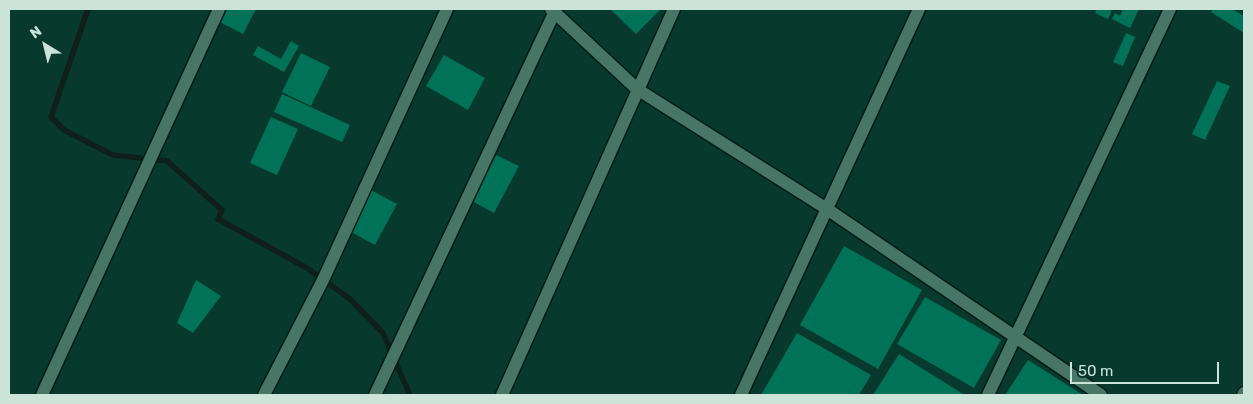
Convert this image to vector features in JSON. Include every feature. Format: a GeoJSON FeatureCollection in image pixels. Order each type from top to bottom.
{"type":"FeatureCollection","features":[{"type":"Feature","properties":{"kind":"street"},"geometry":{"type":"LineString","coordinates":[[42,395],[219,9]]}},
{"type":"Feature","properties":{"kind":"street"},"geometry":{"type":"LineString","coordinates":[[264,395],[323,280],[447,9]]}},
{"type":"Feature","properties":{"kind":"street"},"geometry":{"type":"LineString","coordinates":[[502,395],[674,9]]}},
{"type":"Feature","properties":{"kind":"street"},"geometry":{"type":"LineString","coordinates":[[740,395],[919,9]]}},
{"type":"Feature","properties":{"kind":"street"},"geometry":{"type":"LineString","coordinates":[[988,395],[1170,9]]}},
{"type":"Feature","properties":{"kind":"street"},"geometry":{"type":"LineString","coordinates":[[375,395],[554,10],[637,89],[827,209],[1101,395]]}},
{"type":"Feature","properties":{"kind":"building"},"geometry":{"type":"Polygon","coordinates":[[[226,9],[256,9],[243,34],[220,22],[226,9]]]}},
{"type":"Feature","properties":{"kind":"building"},"geometry":{"type":"Polygon","coordinates":[[[610,9],[661,9],[636,34],[610,9]]]}},
{"type":"Feature","properties":{"kind":"building"},"geometry":{"type":"Polygon","coordinates":[[[1097,9],[1112,11],[1108,19],[1095,13],[1097,9]]]}},
{"type":"Feature","properties":{"kind":"building"},"geometry":{"type":"Polygon","coordinates":[[[1123,9],[1139,9],[1130,28],[1112,19],[1115,13],[1120,16],[1123,9]]]}},
{"type":"Feature","properties":{"kind":"building"},"geometry":{"type":"Polygon","coordinates":[[[1213,9],[1232,9],[1244,16],[1244,33],[1211,12],[1213,9]]]}},
{"type":"Feature","properties":{"kind":"building"},"geometry":{"type":"Polygon","coordinates":[[[1126,33],[1135,37],[1123,66],[1113,62],[1126,33]]]}},
{"type":"Feature","properties":{"kind":"building"},"geometry":{"type":"Polygon","coordinates":[[[291,41],[299,46],[284,72],[253,55],[258,46],[281,59],[291,41]]]}},
{"type":"Feature","properties":{"kind":"building"},"geometry":{"type":"Polygon","coordinates":[[[301,53],[330,67],[311,106],[282,92],[301,53]]]}},
{"type":"Feature","properties":{"kind":"building"},"geometry":{"type":"Polygon","coordinates":[[[444,55],[485,78],[468,110],[426,86],[444,55]]]}},
{"type":"Feature","properties":{"kind":"building"},"geometry":{"type":"Polygon","coordinates":[[[1217,81],[1230,86],[1205,140],[1192,134],[1217,81]]]}},
{"type":"Feature","properties":{"kind":"building"},"geometry":{"type":"Polygon","coordinates":[[[282,94],[350,125],[342,142],[274,112],[282,94]]]}},
{"type":"Feature","properties":{"kind":"building"},"geometry":{"type":"Polygon","coordinates":[[[271,117],[298,129],[277,175],[250,163],[271,117]]]}},
{"type":"Feature","properties":{"kind":"building"},"geometry":{"type":"Polygon","coordinates":[[[496,155],[519,166],[494,213],[472,201],[496,155]]]}},
{"type":"Feature","properties":{"kind":"building"},"geometry":{"type":"Polygon","coordinates":[[[371,190],[397,204],[375,245],[349,231],[371,190]]]}},
{"type":"Feature","properties":{"kind":"building"},"geometry":{"type":"Polygon","coordinates":[[[844,246],[922,290],[878,369],[800,325],[844,246]]]}},
{"type":"Feature","properties":{"kind":"building"},"geometry":{"type":"Polygon","coordinates":[[[196,280],[221,296],[193,333],[177,323],[196,280]]]}},
{"type":"Feature","properties":{"kind":"building"},"geometry":{"type":"Polygon","coordinates":[[[925,297],[1001,340],[974,388],[897,344],[925,297]]]}},
{"type":"Feature","properties":{"kind":"building"},"geometry":{"type":"Polygon","coordinates":[[[797,333],[871,375],[859,395],[761,395],[797,333]]]}},
{"type":"Feature","properties":{"kind":"building"},"geometry":{"type":"Polygon","coordinates":[[[899,354],[965,395],[873,395],[899,354]]]}},
{"type":"Feature","properties":{"kind":"building"},"geometry":{"type":"Polygon","coordinates":[[[1028,360],[1083,395],[1005,395],[1028,360]]]}},
{"type":"Feature","properties":{"kind":"waterway"},"geometry":{"type":"LineString","coordinates":[[88,9],[51,117],[64,130],[113,155],[167,161],[222,210],[218,219],[307,268],[350,299],[383,333],[410,395]]}}]}
